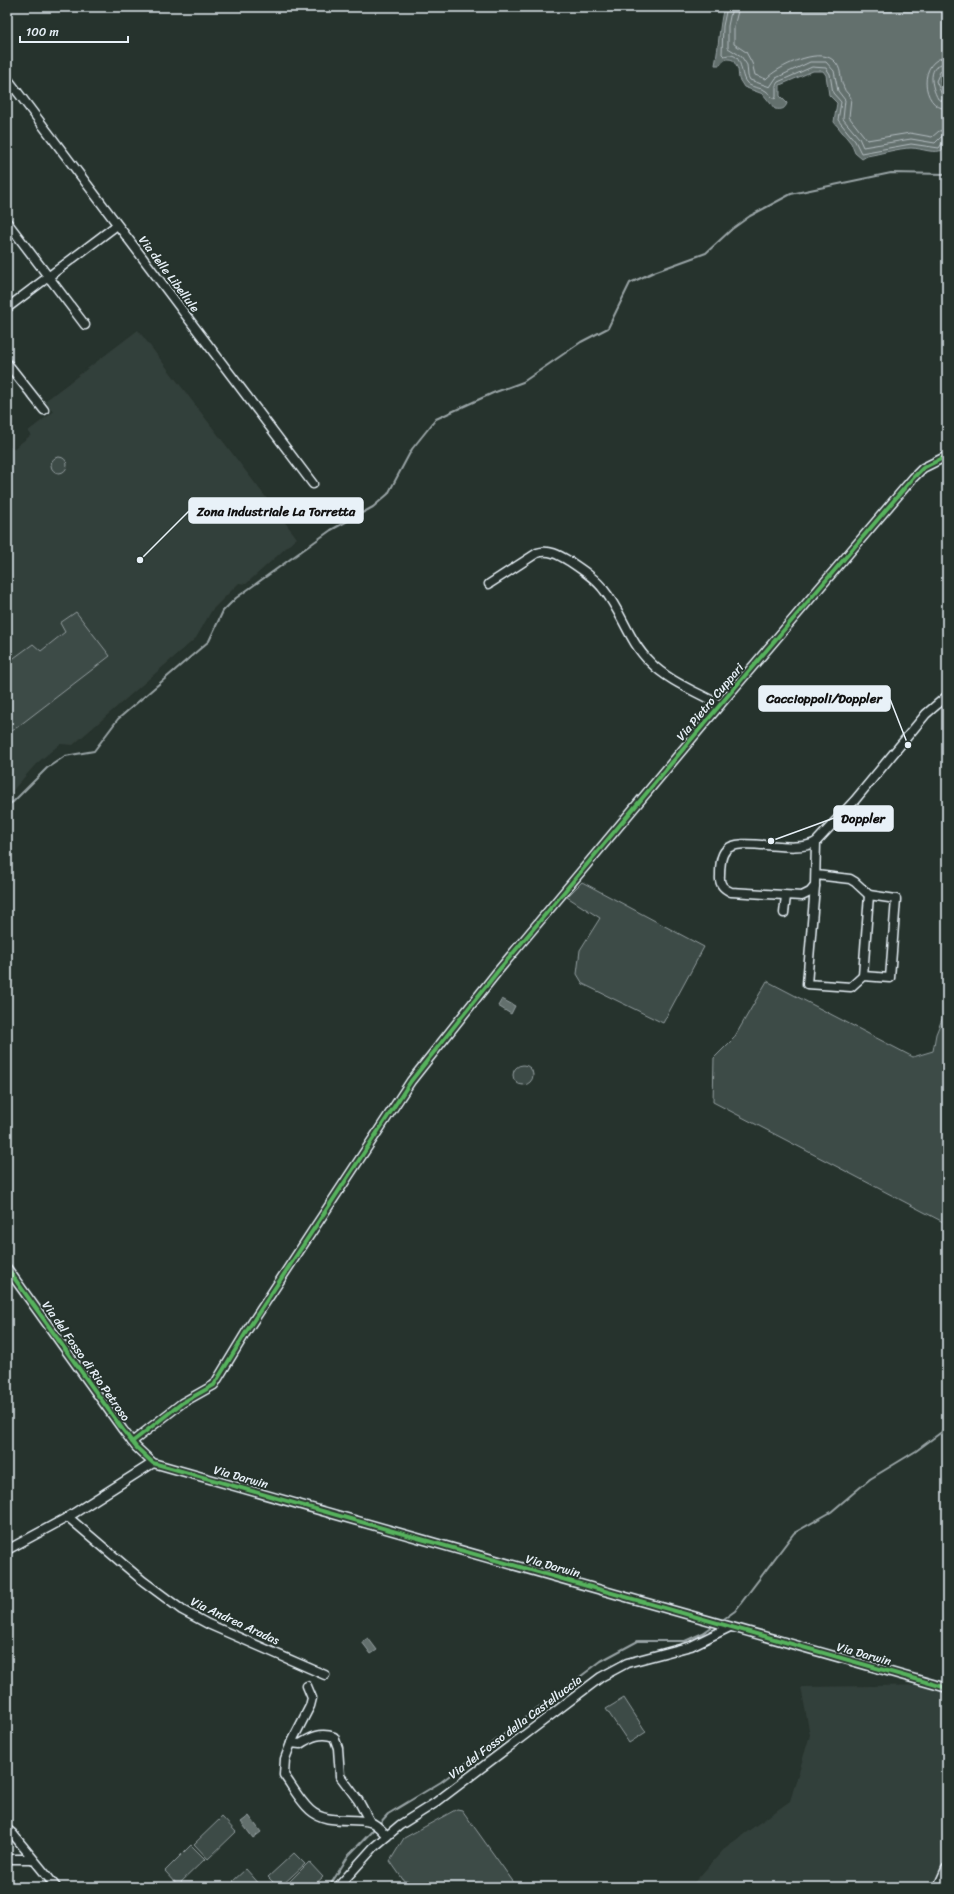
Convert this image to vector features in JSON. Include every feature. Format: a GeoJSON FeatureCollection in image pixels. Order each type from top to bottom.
{"type":"FeatureCollection","features":[{"type":"Feature","properties":{"kind":"street","name":"Via delle Libellule"},"geometry":{"type":"LineString","coordinates":[[7,78],[313,484]]}},
{"type":"Feature","properties":{"kind":"street"},"geometry":{"type":"LineString","coordinates":[[7,222],[85,325]]}},
{"type":"Feature","properties":{"kind":"street"},"geometry":{"type":"LineString","coordinates":[[7,308],[117,225]]}},
{"type":"Feature","properties":{"kind":"street"},"geometry":{"type":"LineString","coordinates":[[7,363],[44,410]]}},
{"type":"Feature","properties":{"kind":"street","name":"Via Pietro Cuppari"},"geometry":{"type":"LineString","coordinates":[[132,1442],[182,1403],[214,1385],[248,1329],[411,1081],[498,971],[720,705],[923,468],[947,456]]}},
{"type":"Feature","properties":{"kind":"street","name":"Via Pietro Cuppari"},"geometry":{"type":"LineString","coordinates":[[489,584],[537,553],[545,552],[560,556],[582,570],[603,588],[639,650],[650,663],[668,676],[720,705]]}},
{"type":"Feature","properties":{"kind":"street"},"geometry":{"type":"LineString","coordinates":[[815,886],[810,892],[802,896],[739,894],[725,889],[721,885],[720,878],[723,853],[728,848],[738,844],[808,846],[816,842],[856,800],[926,714],[947,696]]}},
{"type":"Feature","properties":{"kind":"street"},"geometry":{"type":"LineString","coordinates":[[816,842],[816,875],[807,984],[851,987],[863,976],[869,895]]}},
{"type":"Feature","properties":{"kind":"street"},"geometry":{"type":"LineString","coordinates":[[816,875],[852,880],[869,895],[896,898],[890,978],[863,976]]}},
{"type":"Feature","properties":{"kind":"street"},"geometry":{"type":"LineString","coordinates":[[784,913],[786,896]]}},
{"type":"Feature","properties":{"kind":"street","name":"Via del Fosso di Rio Petroso"},"geometry":{"type":"LineString","coordinates":[[7,1268],[132,1442],[153,1463]]}},
{"type":"Feature","properties":{"kind":"street"},"geometry":{"type":"LineString","coordinates":[[7,1550],[68,1517],[153,1463]]}},
{"type":"Feature","properties":{"kind":"street","name":"Via Darwin"},"geometry":{"type":"LineString","coordinates":[[153,1463],[947,1688]]}},
{"type":"Feature","properties":{"kind":"street","name":"Via Andrea Aradas"},"geometry":{"type":"LineString","coordinates":[[68,1517],[142,1582],[182,1610],[208,1624],[325,1675]]}},
{"type":"Feature","properties":{"kind":"street","name":"Via del Fosso della Castelluccia"},"geometry":{"type":"LineString","coordinates":[[338,1887],[374,1847],[400,1825],[435,1803],[601,1677],[627,1663],[691,1646],[730,1627]]}},
{"type":"Feature","properties":{"kind":"street"},"geometry":{"type":"LineString","coordinates":[[307,1686],[312,1698],[310,1706],[291,1743],[285,1759],[284,1775],[310,1810],[317,1814],[334,1819],[375,1825]]}},
{"type":"Feature","properties":{"kind":"street"},"geometry":{"type":"LineString","coordinates":[[291,1743],[300,1744],[321,1735],[334,1737],[338,1748],[340,1776],[375,1825],[387,1836]]}},
{"type":"Feature","properties":{"kind":"street"},"geometry":{"type":"LineString","coordinates":[[7,1829],[12,1833],[56,1887]]}},
{"type":"Feature","properties":{"kind":"street"},"geometry":{"type":"LineString","coordinates":[[7,1859],[32,1859]]}},
{"type":"Feature","properties":{"kind":"street"},"geometry":{"type":"LineString","coordinates":[[939,1887],[947,1869]]}},
{"type":"Feature","properties":{"kind":"shaded area"},"geometry":{"type":"Polygon","coordinates":[[[138,330],[297,538],[246,584],[239,583],[212,610],[196,638],[73,745],[60,744],[36,764],[7,797],[7,442],[13,449],[31,435],[28,431],[53,412],[45,401],[138,330]]]}},
{"type":"Feature","properties":{"kind":"shaded area"},"geometry":{"type":"Polygon","coordinates":[[[59,457],[65,459],[67,465],[65,471],[59,473],[53,471],[51,465],[53,459],[59,457]]]}},
{"type":"Feature","properties":{"kind":"shaded area"},"geometry":{"type":"Polygon","coordinates":[[[76,612],[110,656],[7,735],[7,663],[33,644],[41,651],[65,632],[60,623],[76,612]]]}},
{"type":"Feature","properties":{"kind":"shaded area"},"geometry":{"type":"Polygon","coordinates":[[[582,882],[704,947],[663,1023],[583,984],[577,974],[580,950],[600,918],[567,897],[582,882]]]}},
{"type":"Feature","properties":{"kind":"shaded area"},"geometry":{"type":"Polygon","coordinates":[[[767,981],[913,1057],[933,1051],[936,1034],[947,1007],[947,1224],[713,1102],[714,1058],[734,1038],[767,981]]]}},
{"type":"Feature","properties":{"kind":"shaded area"},"geometry":{"type":"Polygon","coordinates":[[[523,1065],[530,1068],[533,1075],[530,1082],[523,1085],[516,1082],[513,1075],[516,1068],[523,1065]]]}},
{"type":"Feature","properties":{"kind":"shaded area"},"geometry":{"type":"Polygon","coordinates":[[[947,1666],[947,1871],[940,1887],[690,1887],[726,1847],[790,1801],[810,1735],[801,1687],[938,1685],[947,1666]]]}},
{"type":"Feature","properties":{"kind":"shaded area"},"geometry":{"type":"Polygon","coordinates":[[[624,1698],[646,1732],[629,1743],[606,1709],[624,1698]]]}},
{"type":"Feature","properties":{"kind":"shaded area"},"geometry":{"type":"Polygon","coordinates":[[[457,1809],[462,1810],[517,1887],[420,1887],[417,1882],[404,1881],[390,1861],[404,1838],[457,1809]]]}},
{"type":"Feature","properties":{"kind":"shaded area"},"geometry":{"type":"Polygon","coordinates":[[[222,1817],[236,1832],[208,1859],[194,1844],[222,1817]]]}},
{"type":"Feature","properties":{"kind":"shaded area"},"geometry":{"type":"Polygon","coordinates":[[[191,1845],[205,1859],[178,1885],[165,1871],[191,1845]]]}},
{"type":"Feature","properties":{"kind":"shaded area"},"geometry":{"type":"Polygon","coordinates":[[[294,1853],[305,1864],[280,1887],[278,1887],[268,1877],[294,1853]]]}},
{"type":"Feature","properties":{"kind":"shaded area"},"geometry":{"type":"Polygon","coordinates":[[[309,1862],[323,1877],[312,1887],[284,1887],[309,1862]]]}},
{"type":"Feature","properties":{"kind":"shaded area"},"geometry":{"type":"Polygon","coordinates":[[[246,1869],[262,1887],[238,1887],[233,1881],[246,1869]]]}},
{"type":"Feature","properties":{"kind":"water"},"geometry":{"type":"Polygon","coordinates":[[[724,7],[947,7],[947,71],[941,76],[940,81],[947,98],[947,133],[945,149],[941,151],[932,151],[906,148],[867,156],[862,159],[855,153],[851,143],[834,122],[837,103],[829,95],[826,75],[823,71],[813,71],[780,85],[780,96],[787,103],[783,109],[775,109],[763,94],[744,87],[739,79],[738,69],[733,60],[729,59],[723,61],[720,65],[715,65],[724,7]]]}},
{"type":"Feature","properties":{"kind":"water"},"geometry":{"type":"Polygon","coordinates":[[[502,999],[515,1006],[511,1014],[498,1006],[502,999]]]}},
{"type":"Feature","properties":{"kind":"water"},"geometry":{"type":"Polygon","coordinates":[[[368,1638],[377,1650],[371,1654],[362,1642],[368,1638]]]}},
{"type":"Feature","properties":{"kind":"water"},"geometry":{"type":"Polygon","coordinates":[[[249,1816],[261,1832],[253,1838],[241,1822],[249,1816]]]}},
{"type":"Feature","properties":{"kind":"waterway"},"geometry":{"type":"LineString","coordinates":[[7,805],[13,802],[47,768],[65,756],[94,751],[118,719],[209,641],[223,611],[236,598],[331,530],[373,507],[388,494],[412,449],[436,419],[493,393],[523,382],[581,342],[608,328],[630,283],[654,272],[706,253],[732,229],[750,216],[791,194],[891,173],[947,174]]}},
{"type":"Feature","properties":{"kind":"waterway"},"geometry":{"type":"LineString","coordinates":[[721,1621],[735,1611],[794,1533],[831,1512],[870,1479],[916,1451],[947,1428]]}},
{"type":"Feature","properties":{"kind":"waterway"},"geometry":{"type":"LineString","coordinates":[[379,1824],[388,1814],[441,1782],[601,1661],[638,1641],[685,1641],[703,1633],[716,1624]]}},
{"type":"Feature","properties":{"kind":"waterway"},"geometry":{"type":"LineString","coordinates":[[329,1887],[349,1855],[376,1827]]}},
{"type":"Feature","properties":{"kind":"cycle path"},"geometry":{"type":"LineString","coordinates":[[132,1442],[182,1403],[214,1385],[248,1329],[411,1081],[498,971],[720,705],[913,478],[923,468],[947,456]]}},
{"type":"Feature","properties":{"kind":"cycle path"},"geometry":{"type":"LineString","coordinates":[[7,1268],[123,1430],[136,1447],[153,1463],[947,1688]]}},
{"type":"Feature","properties":{"kind":"place","name":"Zona industriale La Torretta"},"geometry":{"type":"Point","coordinates":[140,560]}},
{"type":"Feature","properties":{"kind":"place","name":"Caccioppoli/Doppler"},"geometry":{"type":"Point","coordinates":[908,745]}},
{"type":"Feature","properties":{"kind":"place","name":"Doppler"},"geometry":{"type":"Point","coordinates":[771,841]}}]}
